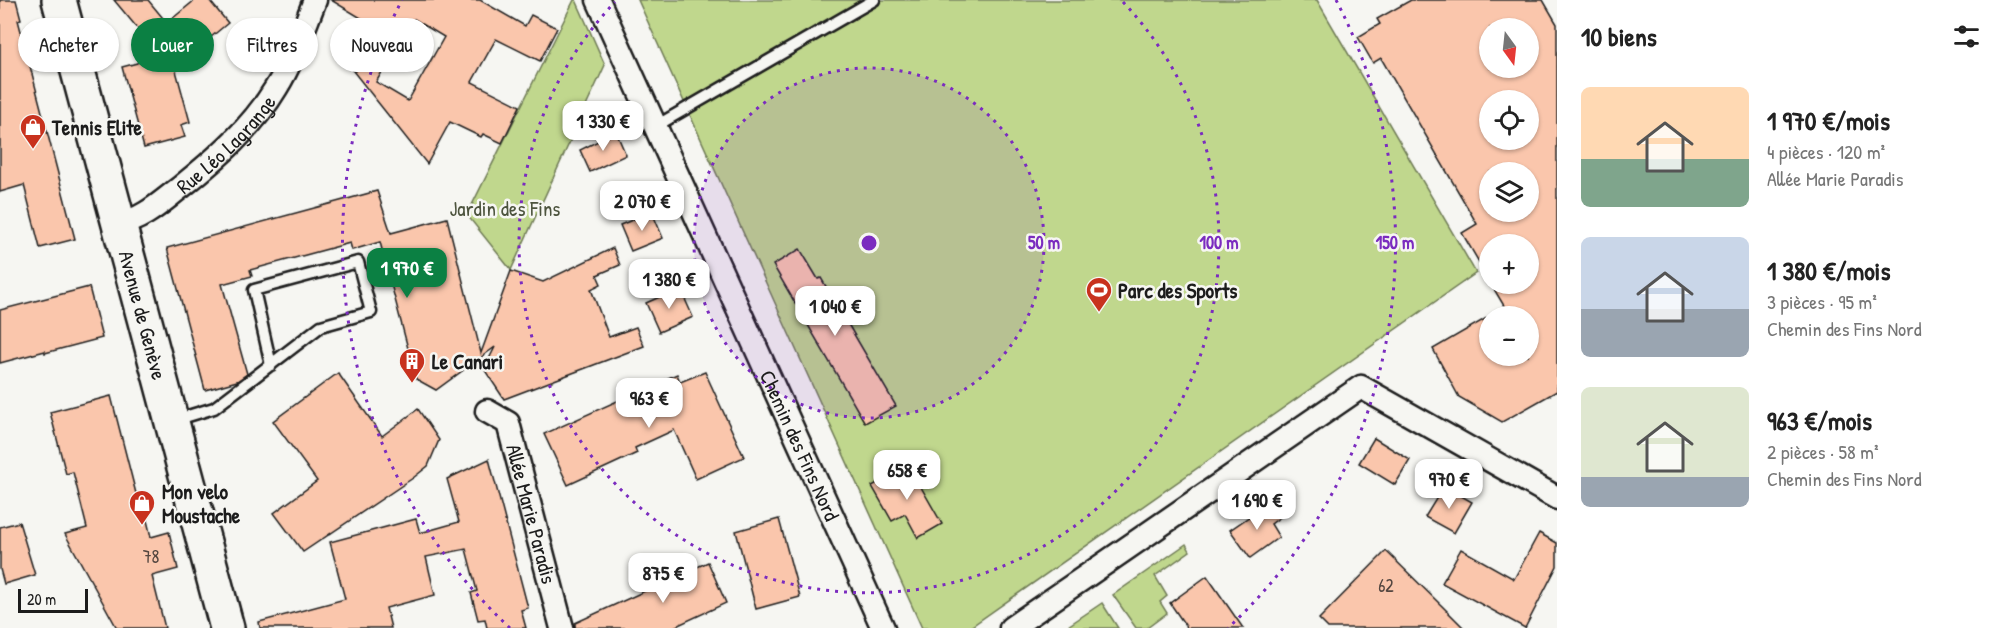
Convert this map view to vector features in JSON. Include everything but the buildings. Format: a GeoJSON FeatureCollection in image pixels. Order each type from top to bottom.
{"type":"FeatureCollection","features":[{"type":"Feature","properties":{"kind":"main road","name":"Avenue de Genève"},"geometry":{"type":"LineString","coordinates":[[58,0],[227,628]]}},
{"type":"Feature","properties":{"kind":"street","name":"Rue Léo Lagrange"},"geometry":{"type":"LineString","coordinates":[[119,224],[133,221],[147,214],[212,162],[247,128],[282,78],[315,0]]}},
{"type":"Feature","properties":{"kind":"street","name":"Chemin des Fins Nord"},"geometry":{"type":"LineString","coordinates":[[598,0],[883,628]]}},
{"type":"Feature","properties":{"kind":"street"},"geometry":{"type":"LineString","coordinates":[[1011,628],[1361,387],[1557,498]]}},
{"type":"Feature","properties":{"kind":"street","name":"Allée Marie Paradis"},"geometry":{"type":"LineString","coordinates":[[487,411],[508,423],[562,628]]}},
{"type":"Feature","properties":{"kind":"lane"},"geometry":{"type":"LineString","coordinates":[[656,126],[874,0]]}},
{"type":"Feature","properties":{"kind":"lane"},"geometry":{"type":"LineString","coordinates":[[172,421],[214,408],[271,365],[321,326],[371,312],[358,262],[254,290],[271,365]]}},
{"type":"Feature","properties":{"kind":"green space","name":"Jardin des Fins"},"geometry":{"type":"Polygon","coordinates":[[[576,0],[605,65],[511,270],[467,215],[576,0]]]}},
{"type":"Feature","properties":{"kind":"green space","name":"Parc des Sports"},"geometry":{"type":"Polygon","coordinates":[[[638,0],[1317,0],[1476,273],[969,628],[922,628],[638,0]]]}},
{"type":"Feature","properties":{"kind":"green space"},"geometry":{"type":"Polygon","coordinates":[[[1186,544],[1190,551],[1155,576],[1167,596],[1160,602],[1167,613],[1147,628],[1136,628],[1113,595],[1186,544]]]}},
{"type":"Feature","properties":{"kind":"green space"},"geometry":{"type":"Polygon","coordinates":[[[1102,603],[1118,628],[1065,628],[1102,603]]]}},
{"type":"Feature","properties":{"kind":"place","name":"Tennis Elite"},"geometry":{"type":"Point","coordinates":[33,150]}},
{"type":"Feature","properties":{"kind":"place","name":"Parc des Sports"},"geometry":{"type":"Point","coordinates":[1099,313]}},
{"type":"Feature","properties":{"kind":"place","name":"Le Canari"},"geometry":{"type":"Point","coordinates":[412,384]}},
{"type":"Feature","properties":{"kind":"place","name":"Mon velo Moustache"},"geometry":{"type":"Point","coordinates":[142,526]}}]}
